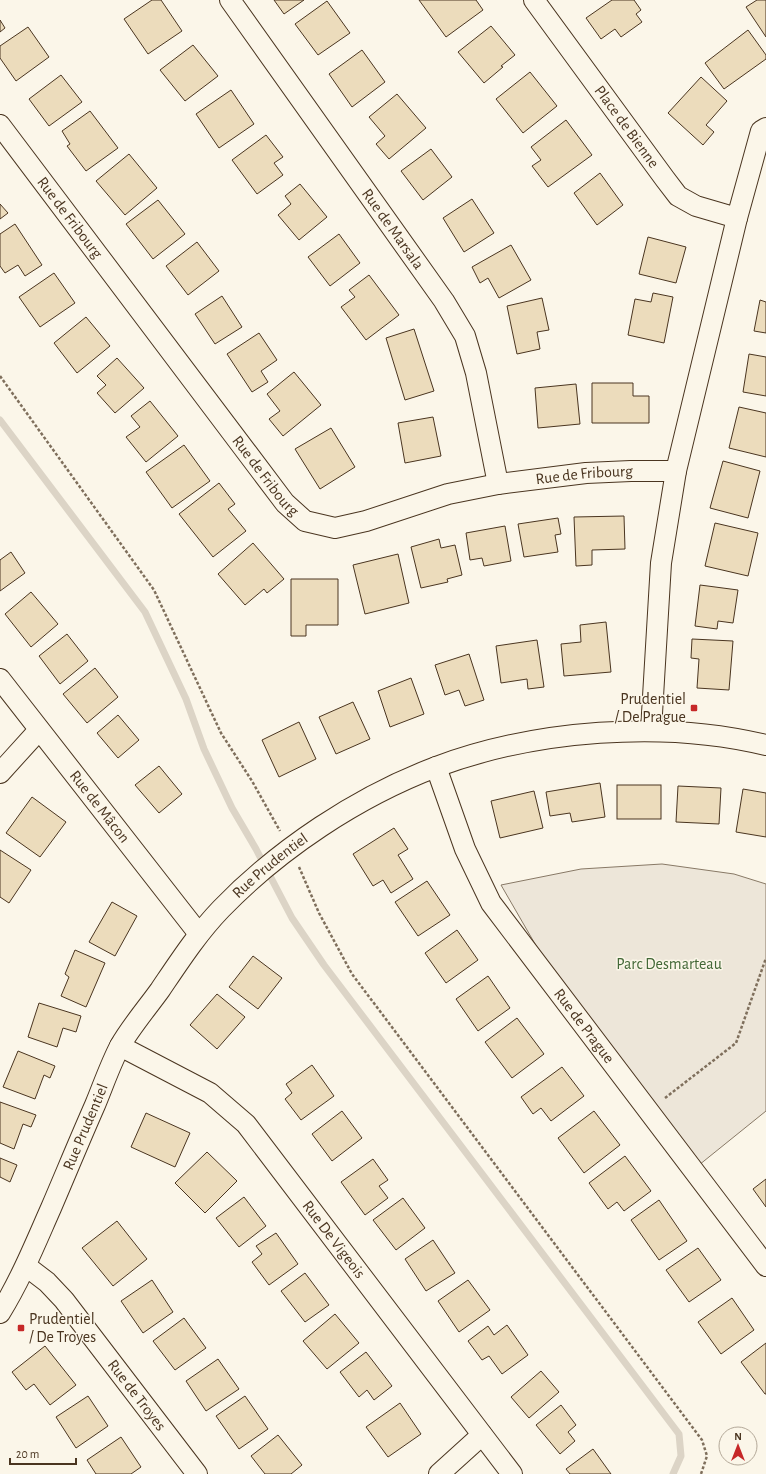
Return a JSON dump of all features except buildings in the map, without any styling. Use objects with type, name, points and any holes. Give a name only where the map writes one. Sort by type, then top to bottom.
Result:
[{"type":"street","name":"Rue de Marsala","points":[[230,0],[444,301],[465,336],[476,373],[498,484]]},
{"type":"street","name":"Place de Bienne","points":[[539,2],[664,179],[678,196],[696,206],[737,218]]},
{"type":"street","name":"Rue de Fribourg","points":[[0,125],[275,491],[285,503],[305,521],[335,528],[366,521],[448,494],[498,484],[586,473],[676,471]]},
{"type":"street","points":[[651,730],[661,562],[676,471],[737,218],[761,131],[766,128]]},
{"type":"street","name":"Rue de Mâcon","points":[[0,678],[199,934]]},
{"type":"street","points":[[0,773],[39,730]]},
{"type":"street","name":"Rue Prudentiel","points":[[0,1313],[26,1266],[120,1046],[199,934],[220,910],[245,886],[290,848],[330,820],[383,791],[436,767],[491,750],[547,739],[601,732],[651,730],[700,734],[766,745]]},
{"type":"street","name":"Rue de Prague","points":[[436,767],[465,849],[492,903],[766,1266]]},
{"type":"street","name":"Rue De Vigeois","points":[[120,1046],[210,1093],[246,1124],[512,1474]]},
{"type":"street","name":"Rue de Troyes","points":[[26,1266],[47,1282],[64,1300],[197,1474]]},
{"type":"street","points":[[439,1474],[482,1435]]},
{"type":"path","points":[[0,376],[154,590],[221,733],[252,781],[290,848],[320,913],[352,974],[702,1440],[707,1456],[700,1474]]},
{"type":"path","points":[[649,1111],[736,1043],[766,958]]},
{"type":"green space","name":"Parc Desmarteau","points":[[662,864],[734,874],[766,884],[766,1111],[699,1165],[542,956],[501,885],[581,869]]},
{"type":"waterway","points":[[0,420],[145,612],[186,699],[204,749],[232,808],[256,849],[292,918],[324,965],[679,1434],[681,1456],[673,1474]]},
{"type":"place","name":"Prudentiel / De Prague","points":[[694,708]]},
{"type":"place","name":"Prudentiel / De Troyes","points":[[21,1328]]}]
